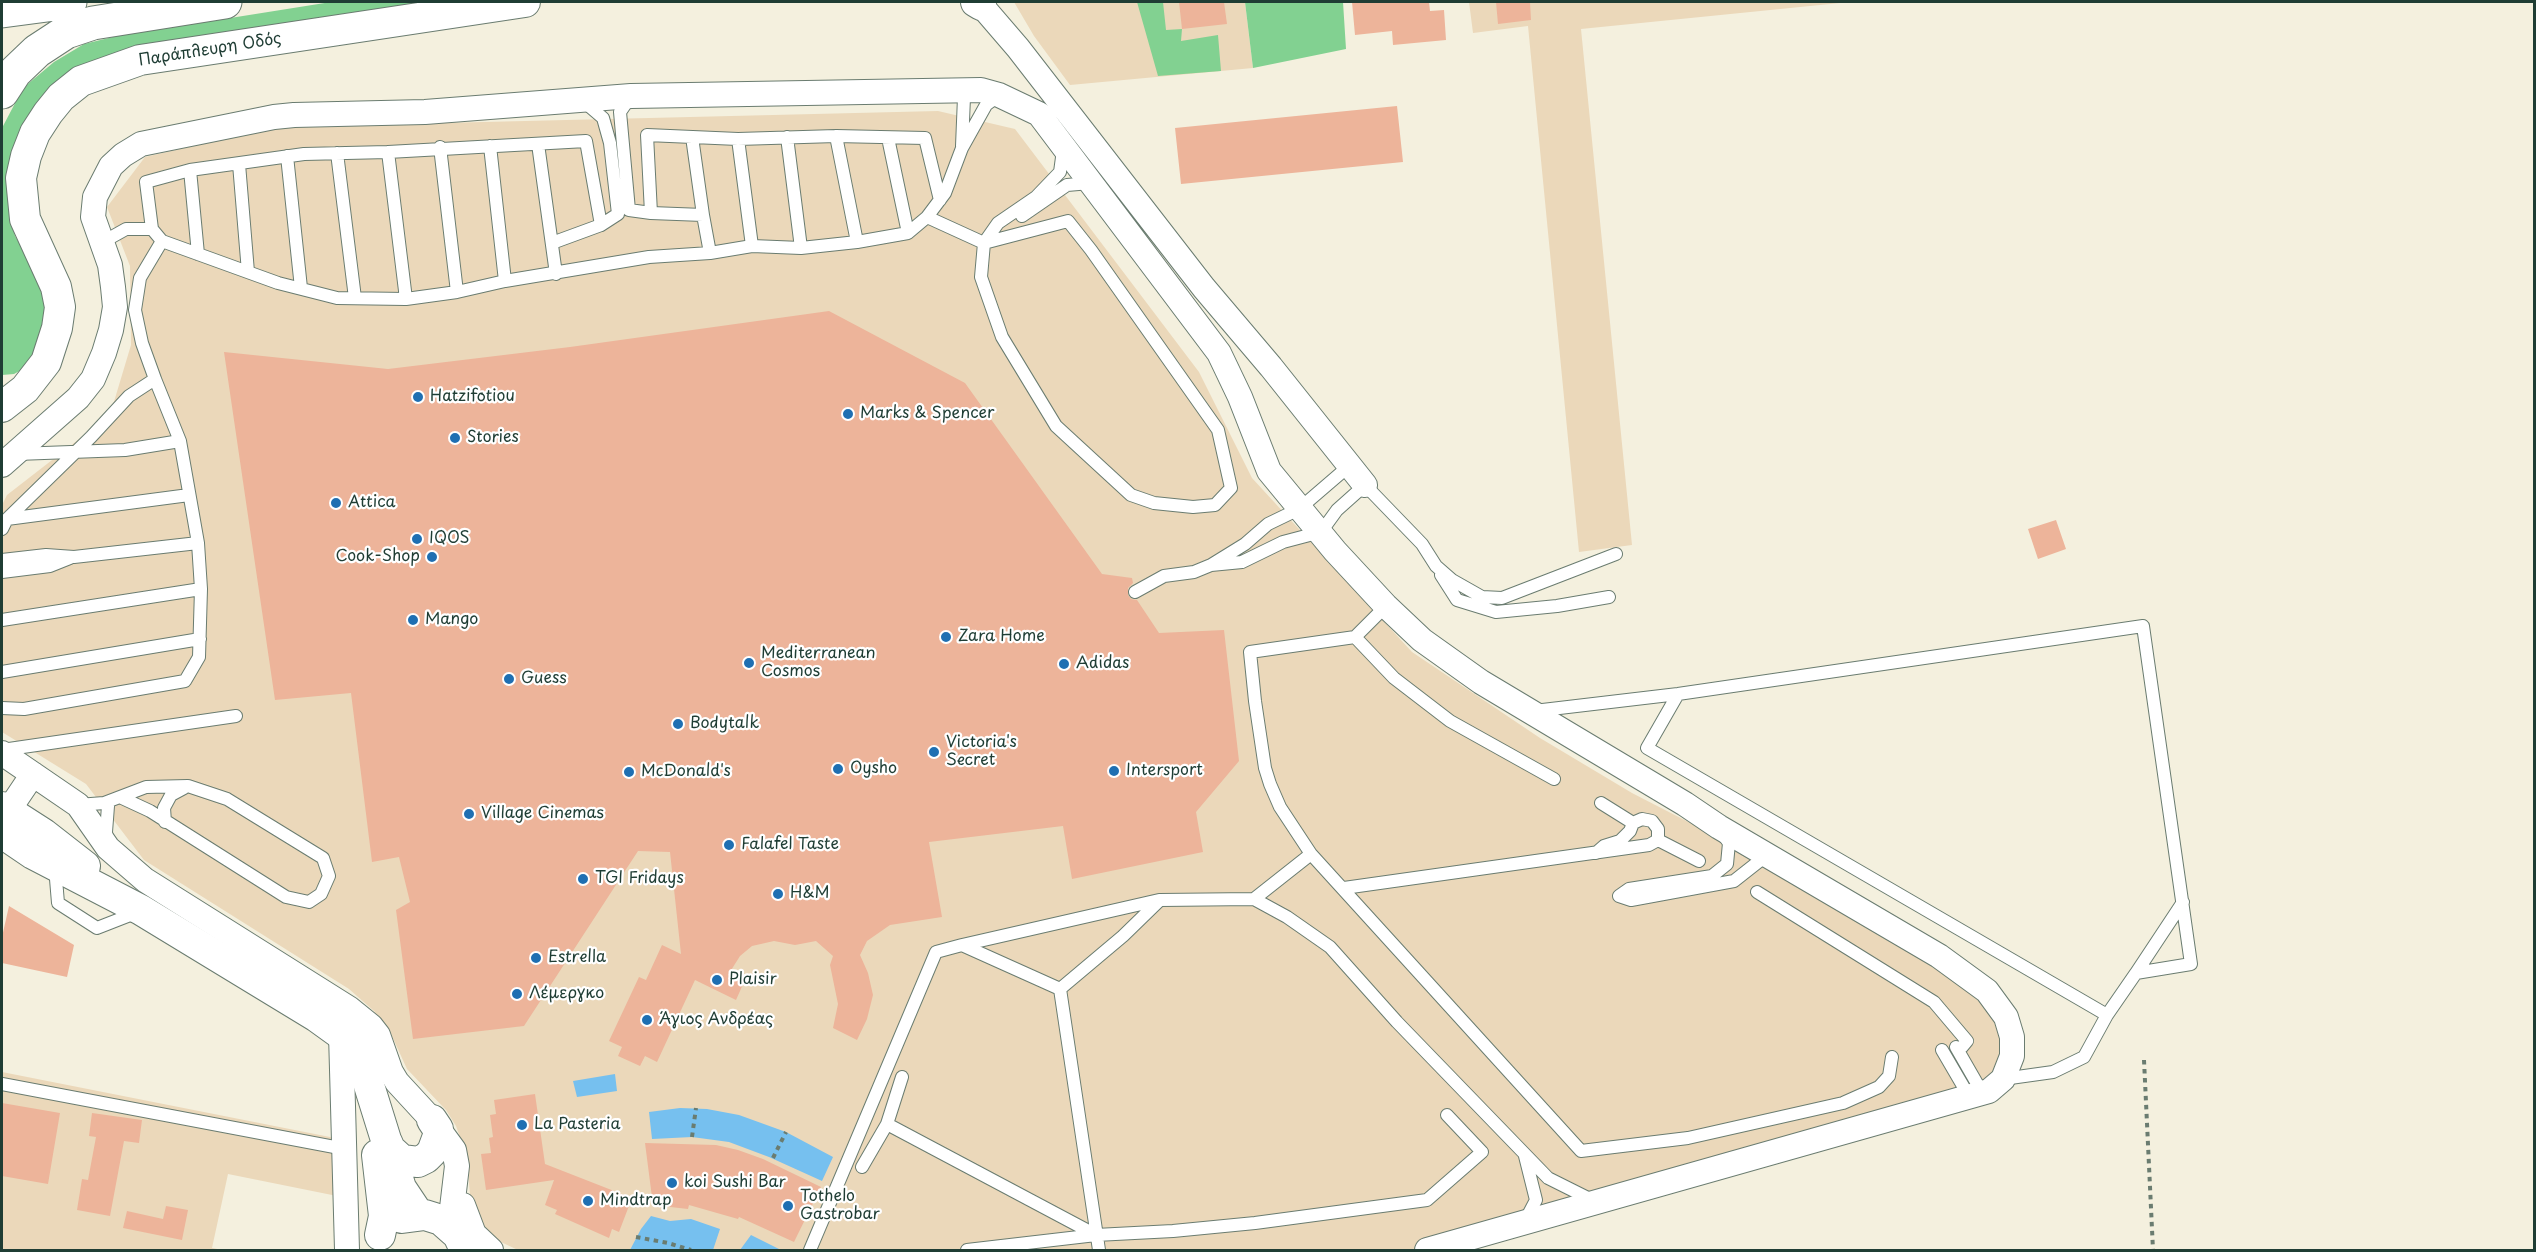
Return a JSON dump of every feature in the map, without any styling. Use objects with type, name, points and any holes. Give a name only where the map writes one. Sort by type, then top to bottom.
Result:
[{"type":"highway","points":[[2,11],[70,2]]},
{"type":"highway","points":[[2,92],[15,72],[37,51],[66,32],[93,23],[225,2]]},
{"type":"street","name":"Παράπλευρη Οδός","points":[[2,407],[25,388],[46,362],[53,346],[60,307],[57,287],[25,219],[21,178],[26,156],[35,133],[61,97],[81,81],[140,60],[525,2]]},
{"type":"street","points":[[984,3],[1204,288],[1271,366],[1365,484]]},
{"type":"street","points":[[7,460],[60,416],[93,379],[111,330],[114,307],[110,265],[93,217],[95,197],[111,166],[141,144],[284,116],[426,111],[631,96],[981,90],[999,95],[1039,114],[1219,353],[1240,397],[1269,471],[1299,509],[1386,606],[1422,640],[1481,682],[1685,804],[1719,827],[1939,956],[1987,991],[2006,1017],[2012,1037],[2012,1056],[2003,1079],[1989,1091],[1599,1203],[1525,1221],[1427,1251]]},
{"type":"street","points":[[2,382],[18,381],[34,375]]},
{"type":"street","points":[[2,752],[78,805],[108,848],[145,880],[362,1018],[378,1035],[391,1072],[397,1082],[451,1143],[463,1203],[470,1227],[478,1239],[455,1237],[408,1215],[393,1222],[376,1243]]},
{"type":"street","points":[[3,818],[33,774]]},
{"type":"street","points":[[3,818],[33,854],[141,910],[353,1043],[370,1088],[401,1188],[455,1237]]},
{"type":"street","points":[[3,818],[44,834],[141,910]]},
{"type":"street","points":[[341,1034],[347,1251]]},
{"type":"street","points":[[370,1088],[384,1216],[376,1243]]},
{"type":"street","points":[[387,1142],[390,1149],[402,1160],[418,1162],[426,1158],[437,1145],[438,1129],[432,1120]]},
{"type":"street","points":[[455,1237],[452,1208],[457,1171]]},
{"type":"lane","points":[[955,90],[964,97],[962,148]]},
{"type":"lane","points":[[601,225],[586,141],[287,156],[190,170],[146,182],[152,229],[162,242],[248,272],[337,297],[406,299],[458,292],[505,281],[649,257],[710,253],[752,246],[801,248],[857,242],[908,233],[927,217],[940,200],[962,148],[986,105],[999,95]]},
{"type":"lane","points":[[624,212],[620,112],[631,96]]},
{"type":"lane","points":[[580,99],[603,118],[624,212]]},
{"type":"lane","points":[[651,213],[647,135],[738,139],[836,136],[925,138],[940,200]]},
{"type":"lane","points":[[836,136],[857,242]]},
{"type":"lane","points":[[692,137],[710,253]]},
{"type":"lane","points":[[787,137],[801,248]]},
{"type":"lane","points":[[888,138],[908,233]]},
{"type":"lane","points":[[738,139],[752,246]]},
{"type":"lane","points":[[538,144],[556,274]]},
{"type":"lane","points":[[440,147],[458,292]]},
{"type":"lane","points":[[490,147],[505,281]]},
{"type":"lane","points":[[927,217],[984,243],[1068,221],[1218,430],[1231,488],[1215,505],[1192,507],[1154,503],[1131,495],[1056,426],[1002,337],[981,277],[984,243],[998,223],[1036,196],[1060,172],[1064,148]]},
{"type":"lane","points":[[388,152],[406,299]]},
{"type":"lane","points":[[337,153],[355,298]]},
{"type":"lane","points":[[287,156],[300,288]]},
{"type":"lane","points":[[239,164],[248,272]]},
{"type":"lane","points":[[190,170],[198,254]]},
{"type":"lane","points":[[984,243],[1067,185],[1090,183]]},
{"type":"lane","points":[[552,243],[601,225],[624,212],[703,215]]},
{"type":"lane","points":[[101,243],[126,228],[152,229]]},
{"type":"lane","points":[[2,708],[24,709],[185,681],[199,657],[201,589],[198,543],[180,441],[142,343],[135,310],[140,278],[162,242]]},
{"type":"lane","points":[[4,524],[129,396],[155,380]]},
{"type":"lane","points":[[92,436],[126,450]]},
{"type":"lane","points":[[7,460],[126,450],[180,441]]},
{"type":"lane","points":[[1136,592],[1164,576],[1194,572],[1211,565],[1245,544],[1268,524],[1299,509],[1349,466]]},
{"type":"lane","points":[[1211,565],[1242,562],[1283,542],[1321,532],[1337,510],[1365,484],[1422,544],[1457,600],[1496,612],[1557,606],[1609,597]]},
{"type":"lane","points":[[4,524],[189,495]]},
{"type":"lane","points":[[2,560],[46,555],[74,557],[198,543]]},
{"type":"lane","points":[[1436,566],[1452,580],[1482,597],[1502,598],[1616,554]]},
{"type":"lane","points":[[2,572],[50,566],[74,557]]},
{"type":"lane","points":[[2,620],[201,589]]},
{"type":"lane","points":[[1386,606],[1355,637],[1250,652],[1265,768],[1270,784],[1280,807],[1311,854],[1581,1151],[1688,1138],[1843,1103],[1880,1087],[1888,1076],[1893,1057]]},
{"type":"lane","points":[[1530,711],[1678,694],[2143,626],[2191,964],[2136,973]]},
{"type":"lane","points":[[1355,637],[1394,678],[1450,721],[1554,779]]},
{"type":"lane","points":[[2,672],[200,639]]},
{"type":"lane","points":[[1678,694],[1647,747],[2107,1015]]},
{"type":"lane","points":[[2,752],[236,716]]},
{"type":"lane","points":[[78,805],[104,803],[146,787],[188,786],[227,799],[323,858],[329,876],[321,894],[309,902],[286,897],[150,811],[122,798]]},
{"type":"lane","points":[[165,822],[164,808],[171,795],[188,786]]},
{"type":"lane","points":[[104,803],[108,806],[106,832],[108,848]]},
{"type":"lane","points":[[1601,803],[1633,823]]},
{"type":"lane","points":[[1596,853],[1604,846],[1620,841],[1630,831],[1633,823],[1642,819],[1652,822],[1658,828],[1658,840]]},
{"type":"lane","points":[[1719,827],[1729,843],[1727,864],[1712,876],[1629,889],[1619,896],[1631,900],[1734,881],[1767,855]]},
{"type":"lane","points":[[1344,888],[1649,845],[1658,840]]},
{"type":"lane","points":[[1658,840],[1699,861]]},
{"type":"lane","points":[[1254,899],[1311,854]]},
{"type":"lane","points":[[1757,892],[1934,1002],[1967,1041],[1959,1047],[1976,1096]]},
{"type":"lane","points":[[810,1251],[936,952],[1160,900],[1254,899],[1287,917],[1330,947],[1397,1023],[1548,1178],[1599,1203]]},
{"type":"lane","points":[[1060,988],[1123,936],[1160,900]]},
{"type":"lane","points":[[2003,1079],[2053,1072],[2084,1057],[2107,1015],[2182,902]]},
{"type":"lane","points":[[962,945],[1060,988]]},
{"type":"lane","points":[[1060,988],[1099,1251]]},
{"type":"lane","points":[[1942,1050],[1976,1096]]},
{"type":"lane","points":[[861,1167],[888,1124],[902,1077]]},
{"type":"lane","points":[[2,1084],[345,1149]]},
{"type":"lane","points":[[967,1251],[1069,1244],[1096,1235],[1173,1231],[1338,1213],[1427,1200],[1482,1152],[1447,1115]]},
{"type":"lane","points":[[888,1124],[1096,1235]]},
{"type":"lane","points":[[1525,1155],[1536,1200],[1525,1221]]},
{"type":"path","points":[[2144,1060],[2152,1251]]},
{"type":"path","points":[[692,1137],[696,1108]]},
{"type":"path","points":[[773,1158],[786,1132]]},
{"type":"path","points":[[636,1238],[668,1242],[691,1251]]},
{"type":"shaded area","points":[[1014,2],[1245,2],[1253,68],[1070,85],[1034,36]]},
{"type":"shaded area","points":[[1469,2],[1850,2],[1581,29],[1632,545],[1579,552],[1528,26],[1473,33]]},
{"type":"shaded area","name":"Mediterranean Cosmos","points":[[938,111],[1015,129],[1199,372],[1252,478],[1412,652],[1540,738],[1632,793],[1972,968],[2018,1072],[1680,1189],[1474,1250],[518,1250],[490,1237],[471,1208],[467,1157],[456,1126],[446,1110],[407,1069],[391,1034],[374,1011],[349,989],[144,860],[86,784],[2,732],[2,505],[7,495],[110,415],[131,345],[130,266],[107,207],[145,157],[277,127]]},
{"type":"shaded area","points":[[2,1072],[335,1138],[337,1196],[228,1174],[212,1248],[223,1250],[2,1250]]},
{"type":"green space","points":[[331,2],[446,2],[126,51],[89,62],[67,75],[10,209],[15,236],[45,289],[49,332],[27,367],[14,374],[2,375],[2,128],[23,88],[54,62],[84,44],[117,36]]},
{"type":"green space","points":[[1137,2],[1163,2],[1166,30],[1182,29],[1181,41],[1218,35],[1221,71],[1158,76]]},
{"type":"green space","points":[[1245,2],[1343,2],[1346,49],[1253,68]]},
{"type":"water","points":[[615,1074],[617,1091],[577,1097],[573,1081]]},
{"type":"water","points":[[680,1108],[707,1109],[739,1115],[786,1132],[833,1157],[822,1181],[729,1142],[692,1137],[652,1139],[649,1112]]},
{"type":"water","points":[[651,1216],[670,1221],[691,1219],[720,1229],[713,1250],[630,1250]]},
{"type":"water","points":[[751,1235],[781,1250],[740,1250]]},
{"type":"building","points":[[1179,2],[1224,2],[1227,24],[1182,29]]},
{"type":"building","points":[[1352,2],[1429,2],[1430,11],[1444,10],[1446,40],[1393,45],[1392,31],[1355,35]]},
{"type":"building","points":[[1496,2],[1530,2],[1531,20],[1498,24]]},
{"type":"building","points":[[1397,106],[1403,162],[1181,184],[1175,128]]},
{"type":"building","name":"Mediterranean Cosmos","points":[[829,311],[965,383],[1102,574],[1132,578],[1133,583],[1128,588],[1128,595],[1131,599],[1137,600],[1159,633],[1224,630],[1239,761],[1196,812],[1203,852],[1072,879],[1063,826],[929,842],[942,917],[890,925],[867,941],[860,955],[868,973],[873,995],[867,1019],[857,1040],[833,1028],[838,1004],[830,965],[833,956],[816,941],[795,945],[774,941],[752,946],[740,956],[728,975],[744,982],[736,1000],[695,980],[657,1062],[645,1056],[640,1066],[618,1056],[622,1047],[609,1041],[639,977],[646,980],[662,945],[681,954],[670,852],[638,851],[524,1026],[413,1039],[396,910],[410,902],[399,857],[372,862],[351,693],[275,700],[224,352],[388,369],[570,347]]},
{"type":"building","points":[[2056,520],[2066,549],[2038,559],[2028,529]]},
{"type":"building","points":[[9,906],[74,945],[67,977],[2,963],[2,937]]},
{"type":"building","points":[[535,1094],[545,1164],[632,1198],[619,1232],[612,1229],[609,1238],[555,1214],[557,1210],[545,1205],[554,1180],[486,1190],[481,1154],[491,1153],[489,1138],[493,1137],[490,1115],[496,1114],[494,1100]]},
{"type":"building","points":[[2,1103],[60,1113],[48,1184],[2,1176]]},
{"type":"building","points":[[92,1113],[142,1120],[139,1143],[124,1141],[110,1216],[77,1210],[82,1179],[88,1180],[96,1137],[89,1136]]},
{"type":"building","points":[[645,1143],[716,1145],[738,1150],[763,1159],[821,1187],[794,1242],[739,1217],[738,1219],[689,1205],[688,1209],[653,1205]]},
{"type":"building","points":[[166,1206],[188,1210],[182,1240],[123,1228],[127,1211],[163,1219]]},
{"type":"place","name":"Hatzifotiou","points":[[418,397]]},
{"type":"place","name":"Marks & Spencer","points":[[848,414]]},
{"type":"place","name":"Stories","points":[[455,438]]},
{"type":"place","name":"Attica","points":[[336,503]]},
{"type":"place","name":"IQOS","points":[[417,539]]},
{"type":"place","name":"Cook-Shop","points":[[432,557]]},
{"type":"place","name":"Mango","points":[[413,620]]},
{"type":"place","name":"Zara Home","points":[[946,637]]},
{"type":"place","name":"Mediterranean Cosmos","points":[[749,663]]},
{"type":"place","name":"Adidas","points":[[1064,664]]},
{"type":"place","name":"Guess","points":[[509,679]]},
{"type":"place","name":"Bodytalk","points":[[678,724]]},
{"type":"place","name":"Victoria's Secret","points":[[934,752]]},
{"type":"place","name":"Oysho","points":[[838,769]]},
{"type":"place","name":"Intersport","points":[[1114,771]]},
{"type":"place","name":"McDonald's","points":[[629,772]]},
{"type":"place","name":"Village Cinemas","points":[[469,814]]},
{"type":"place","name":"Falafel Taste","points":[[729,845]]},
{"type":"place","name":"TGI Fridays","points":[[583,879]]},
{"type":"place","name":"H&M","points":[[778,894]]},
{"type":"place","name":"Estrella","points":[[536,958]]},
{"type":"place","name":"Plaisir","points":[[717,980]]},
{"type":"place","name":"Λέμεργκο","points":[[517,994]]},
{"type":"place","name":"Άγιος Ανδρέας","points":[[647,1020]]},
{"type":"place","name":"La Pasteria","points":[[522,1125]]},
{"type":"place","name":"koi Sushi Bar","points":[[672,1183]]},
{"type":"place","name":"Mindtrap","points":[[588,1201]]},
{"type":"place","name":"Tothelo Gastrobar","points":[[788,1206]]}]
